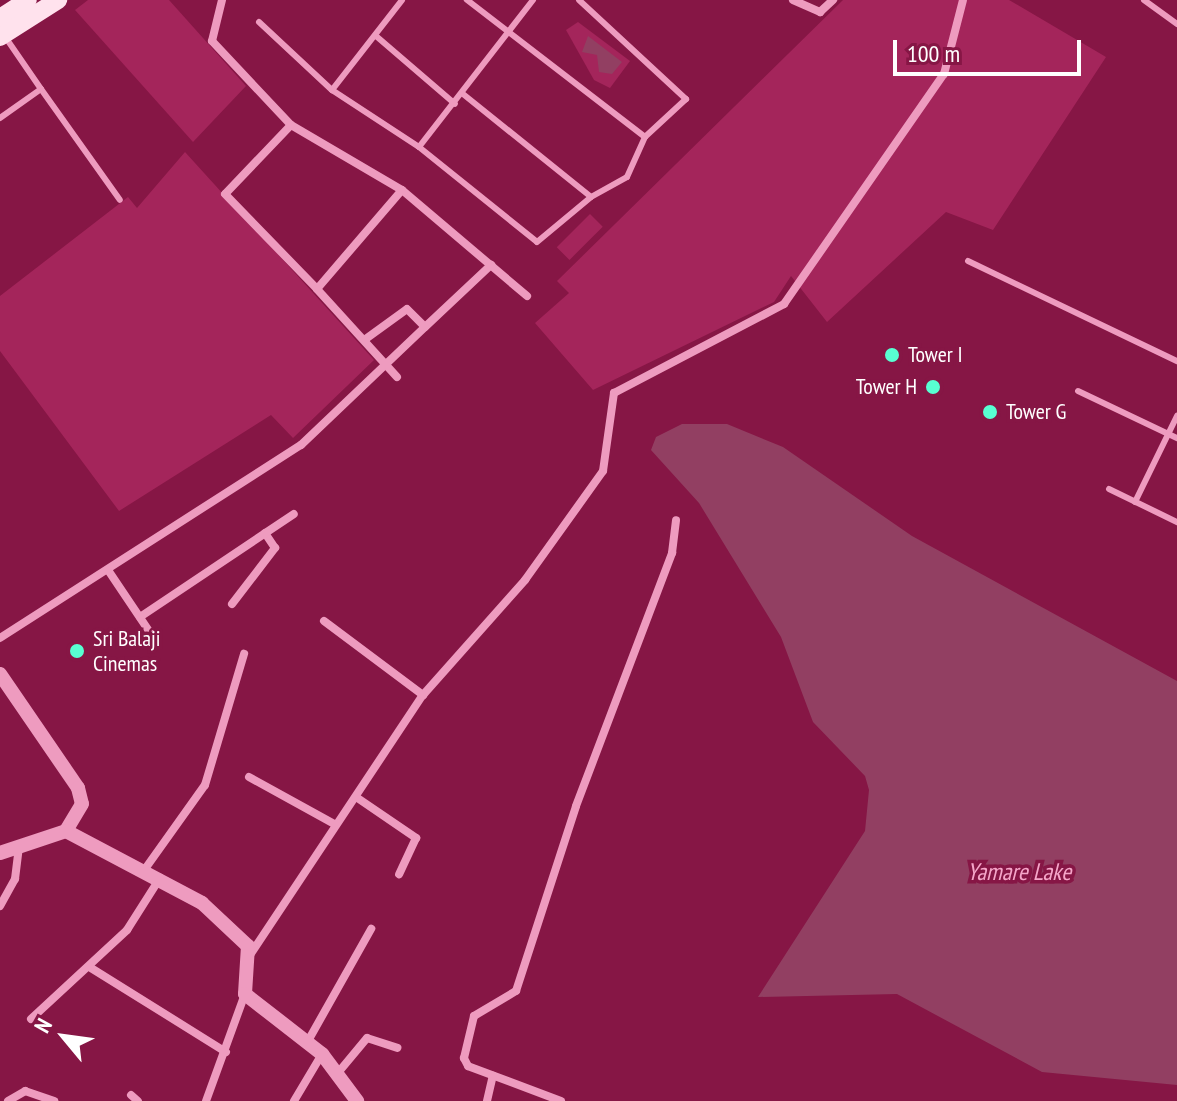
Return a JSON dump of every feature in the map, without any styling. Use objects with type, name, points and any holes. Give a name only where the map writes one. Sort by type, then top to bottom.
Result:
[{"type":"main road","points":[[1,30],[28,0]]},
{"type":"main road","points":[[1,30],[58,0]]},
{"type":"street","points":[[222,0],[212,41],[291,125],[402,190],[527,296]]},
{"type":"street","points":[[793,0],[820,12],[833,0]]},
{"type":"street","points":[[206,1101],[245,994],[250,955],[423,695],[525,580],[603,471],[614,393],[784,304],[944,74],[963,0]]},
{"type":"street","points":[[291,125],[225,194],[367,338],[383,363],[397,377]]},
{"type":"street","points":[[317,289],[402,190]]},
{"type":"street","points":[[0,638],[301,445],[383,363],[491,265]]},
{"type":"street","points":[[367,338],[407,309],[425,327]]},
{"type":"street","points":[[140,617],[294,514]]},
{"type":"street","points":[[561,1101],[493,1076],[465,1062],[471,1022],[485,1006],[516,991],[576,806],[672,553],[676,520]]},
{"type":"street","points":[[232,604],[275,548],[265,533]]},
{"type":"street","points":[[108,570],[153,637]]},
{"type":"street","points":[[324,621],[423,695]]},
{"type":"street","points":[[145,869],[205,785],[244,654]]},
{"type":"street","points":[[0,674],[78,788],[82,804],[66,831],[0,853]]},
{"type":"street","points":[[249,777],[336,825]]},
{"type":"street","points":[[356,797],[416,838],[399,874]]},
{"type":"street","points":[[66,831],[145,869],[202,903],[250,955]]},
{"type":"street","points":[[0,906],[15,879],[19,847]]},
{"type":"street","points":[[31,1019],[91,968],[127,930],[160,878]]},
{"type":"street","points":[[308,1041],[371,929]]},
{"type":"street","points":[[91,968],[226,1052]]},
{"type":"street","points":[[245,994],[322,1054],[357,1101]]},
{"type":"street","points":[[337,1074],[367,1038],[397,1048]]},
{"type":"street","points":[[294,1101],[322,1054]]},
{"type":"street","points":[[487,1101],[493,1076]]},
{"type":"street","points":[[8,1101],[25,1091],[54,1101]]},
{"type":"lane","points":[[332,90],[402,0]]},
{"type":"lane","points":[[467,0],[506,34],[645,137]]},
{"type":"lane","points":[[419,147],[533,0]]},
{"type":"lane","points":[[259,22],[332,90],[419,147],[537,242],[591,197],[627,177],[645,137],[686,99],[579,0]]},
{"type":"lane","points":[[1144,0],[1177,24]]},
{"type":"lane","points":[[1,30],[120,200]]},
{"type":"lane","points":[[376,36],[455,104]]},
{"type":"lane","points":[[0,118],[41,89]]},
{"type":"lane","points":[[463,94],[591,197]]},
{"type":"lane","points":[[968,261],[1177,361]]},
{"type":"lane","points":[[1078,391],[1177,438]]},
{"type":"lane","points":[[1135,502],[1177,416]]},
{"type":"lane","points":[[1109,489],[1177,522]]},
{"type":"shaded area","points":[[88,0],[169,0],[246,86],[193,142],[75,10]]},
{"type":"shaded area","points":[[843,0],[1009,0],[1106,57],[993,230],[946,212],[827,322],[791,276],[774,302],[593,390],[535,323],[569,293],[557,281]]},
{"type":"shaded area","points":[[578,22],[630,61],[610,88],[594,80],[566,30]]},
{"type":"shaded area","points":[[185,152],[374,360],[293,438],[271,415],[119,511],[0,351],[0,296],[128,197],[137,208]]},
{"type":"shaded area","points":[[590,214],[603,227],[569,260],[557,247]]},
{"type":"water","points":[[588,36],[622,62],[612,74],[599,72],[597,55],[582,52]]},
{"type":"water","name":"Yamare Lake","points":[[682,424],[727,424],[783,447],[912,536],[1177,681],[1177,1085],[1042,1072],[897,994],[758,997],[865,831],[869,790],[865,776],[813,722],[781,637],[699,503],[651,450],[656,437]]},
{"type":"place","name":"Tower I","points":[[892,355]]},
{"type":"place","name":"Tower H","points":[[933,387]]},
{"type":"place","name":"Tower G","points":[[990,412]]},
{"type":"place","name":"Sri Balaji Cinemas","points":[[77,651]]}]
